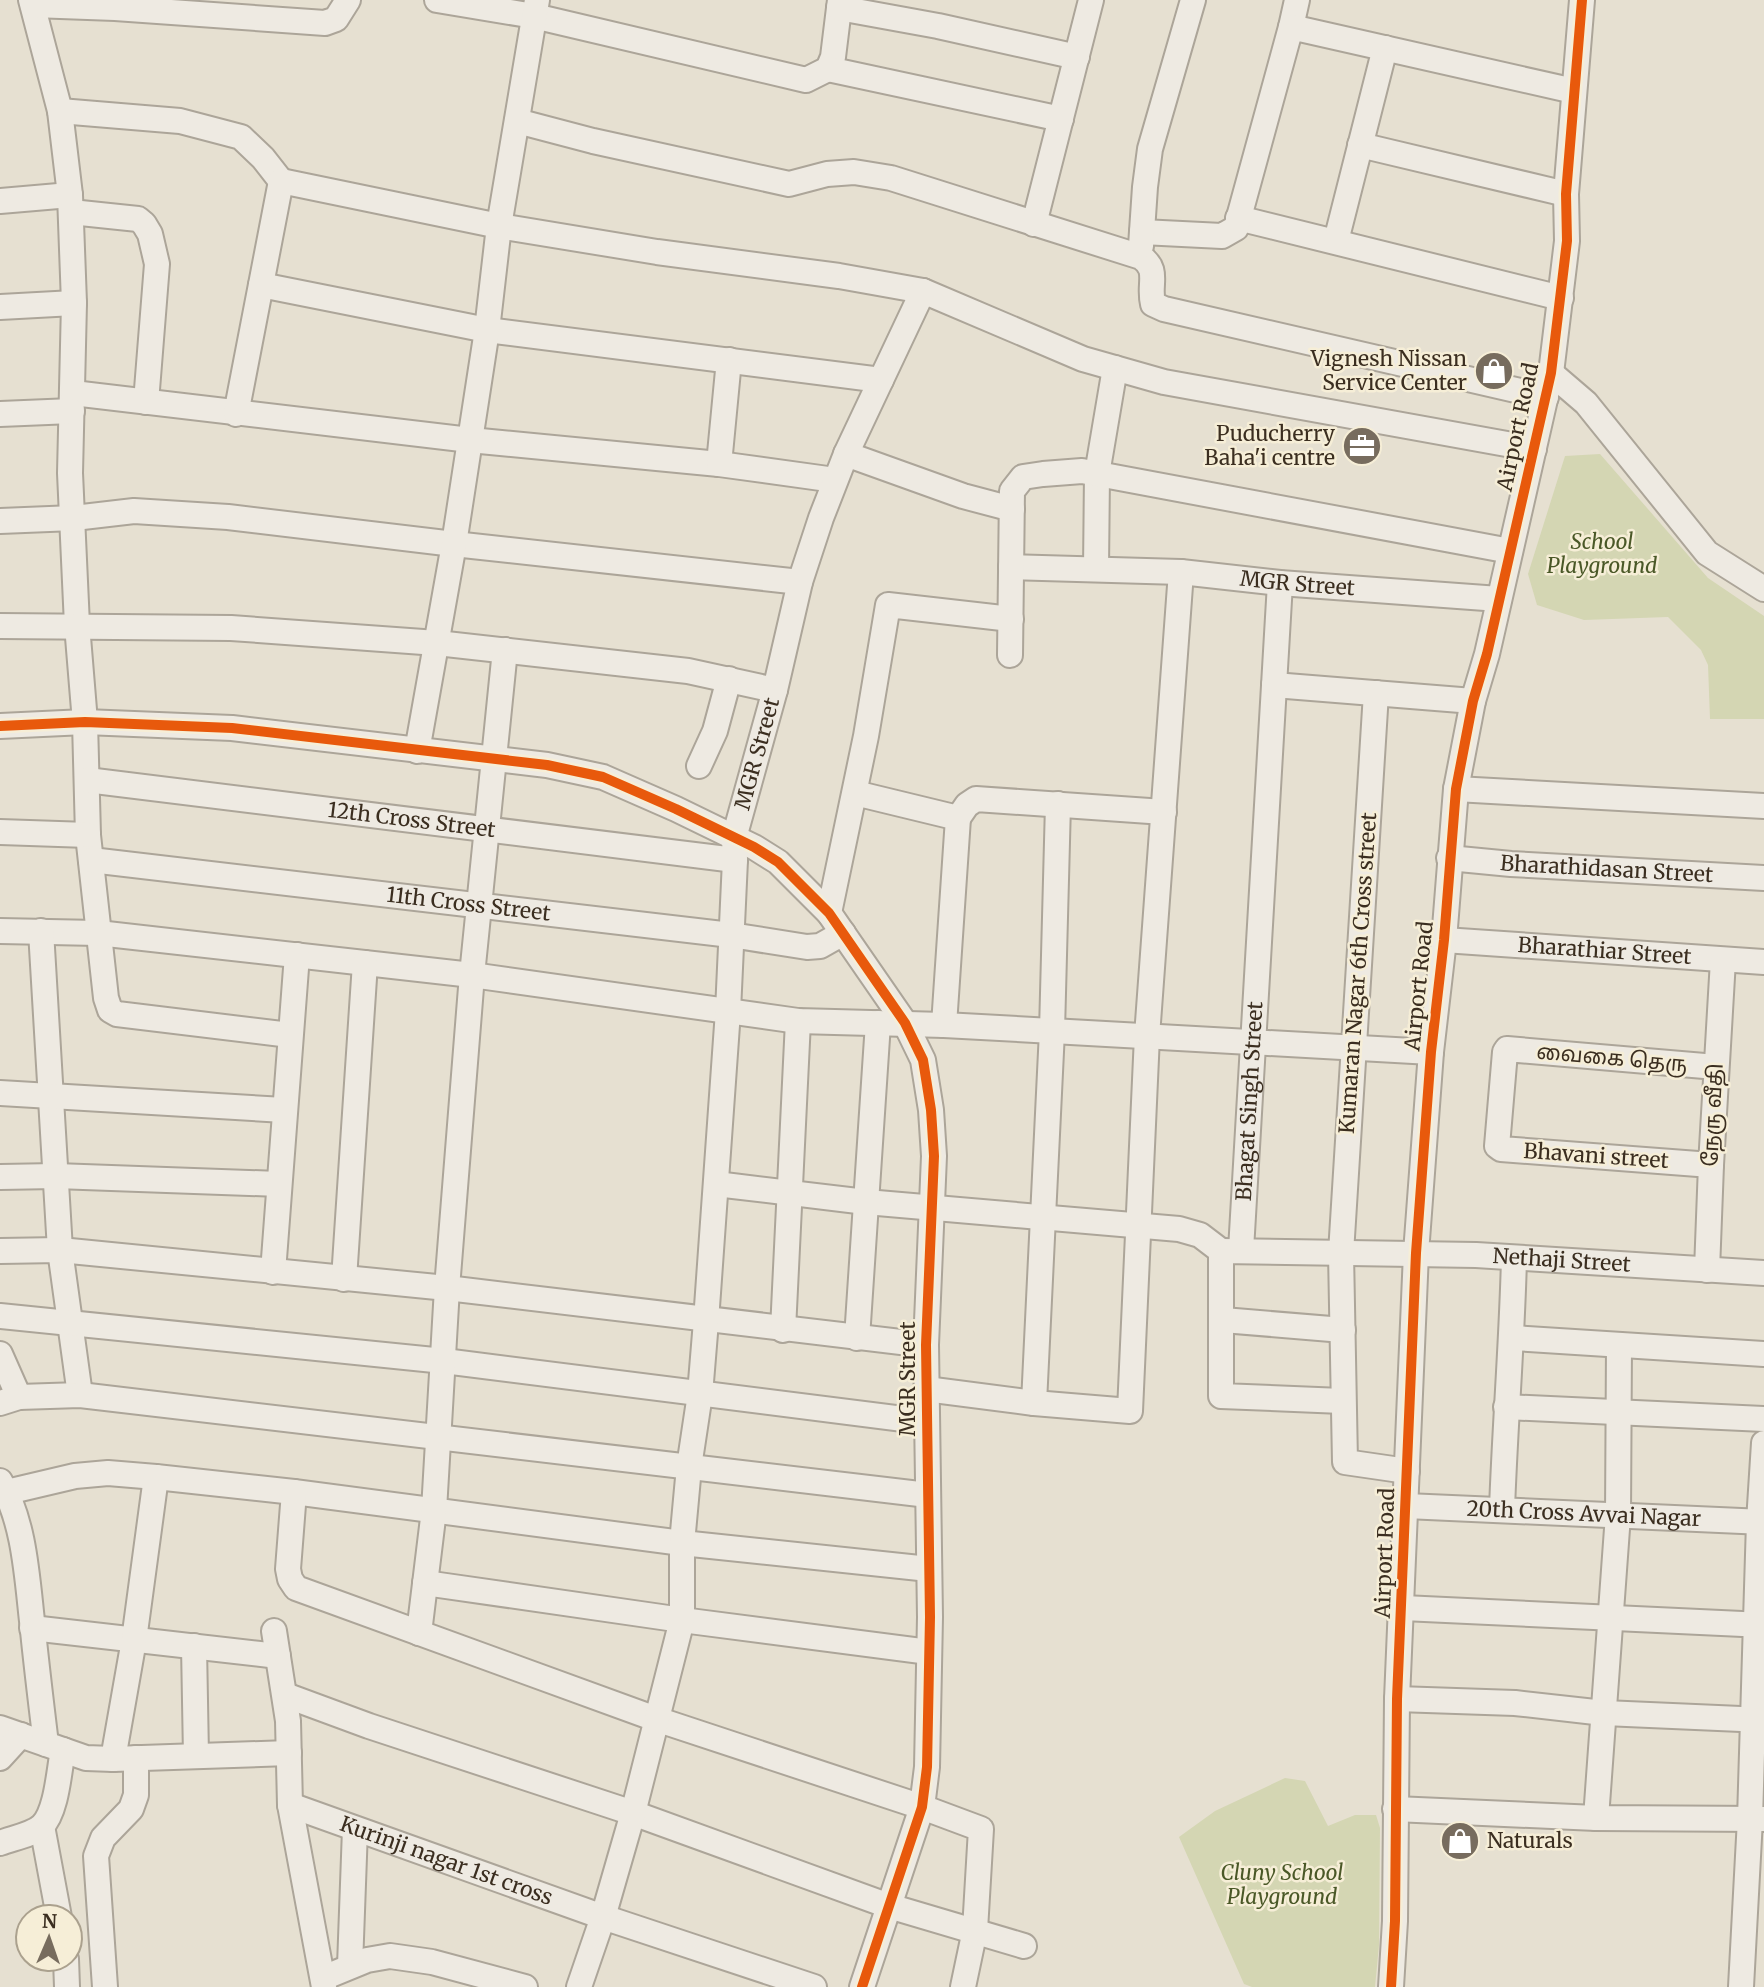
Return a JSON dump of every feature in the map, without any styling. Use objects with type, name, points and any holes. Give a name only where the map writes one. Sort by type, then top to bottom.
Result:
[{"type":"street","points":[[290,1035],[129,1016],[110,1010],[106,998],[88,835],[88,780],[70,474],[74,303],[70,204],[60,111],[32,3],[205,7],[325,23],[337,19],[348,0]]},
{"type":"street","points":[[437,0],[536,8],[795,80],[806,80],[828,69],[1061,119]]},
{"type":"street","points":[[1034,224],[1091,0]]},
{"type":"street","points":[[1141,257],[1150,149],[1193,0]]},
{"type":"street","points":[[1142,232],[1222,236],[1236,228],[1297,0]]},
{"type":"street","name":"Airport Road","points":[[1391,1987],[1395,1921],[1397,1699],[1403,1608],[1416,1253],[1449,858],[1456,789],[1473,701],[1548,385],[1567,241],[1566,194],[1583,0]]},
{"type":"street","points":[[828,69],[833,57],[839,4],[1077,57]]},
{"type":"street","points":[[417,751],[454,544],[487,330],[499,226],[536,8]]},
{"type":"street","points":[[1291,27],[1574,91]]},
{"type":"street","points":[[1336,241],[1385,48]]},
{"type":"street","points":[[60,111],[180,121],[241,137],[263,158],[281,181],[499,226],[923,291],[1083,359],[1164,382],[1534,449]]},
{"type":"street","points":[[517,121],[593,141],[789,184],[827,174],[854,172],[891,178],[1141,257],[1150,263],[1153,273],[1150,292],[1153,304],[1164,309],[1548,385],[1586,403],[1707,553],[1764,589]]},
{"type":"street","points":[[1360,145],[1566,194]]},
{"type":"street","points":[[236,414],[281,181]]},
{"type":"street","points":[[0,201],[70,204],[138,219],[150,234],[157,264],[146,402]]},
{"type":"street","points":[[1238,218],[1561,298]]},
{"type":"street","points":[[261,285],[487,330],[881,380]]},
{"type":"street","name":"MGR Street","points":[[862,1987],[922,1807],[928,1767],[926,1346],[934,1156],[931,1110],[923,1060],[905,1023],[836,923],[778,862],[734,849],[800,582],[835,480],[923,291]]},
{"type":"street","points":[[0,307],[74,303]]},
{"type":"street","points":[[719,464],[729,360]]},
{"type":"street","points":[[1096,569],[1097,474],[1115,368]]},
{"type":"street","points":[[0,414],[73,402],[146,402],[470,440],[719,464],[835,480]]},
{"type":"street","points":[[846,454],[963,496],[1012,509]]},
{"type":"street","points":[[1010,655],[1013,491],[1023,477],[1082,471],[1510,551]]},
{"type":"street","points":[[0,516],[74,518],[134,511],[228,517],[800,582]]},
{"type":"street","name":"MGR Street","points":[[1011,567],[1181,572],[1280,583],[1499,598]]},
{"type":"street","points":[[926,1389],[1034,1403],[1130,1411],[1147,1036],[1181,572]]},
{"type":"street","name":"Bhagat Singh Street","points":[[1280,583],[1252,1042],[1223,1320],[1221,1396],[1342,1401]]},
{"type":"street","points":[[836,923],[855,793],[888,606],[1011,619]]},
{"type":"street","points":[[0,626],[231,628],[437,643],[688,671],[775,690]]},
{"type":"street","points":[[419,1633],[434,1510],[447,1289],[471,975],[505,650]]},
{"type":"street","points":[[699,766],[715,732],[729,679]]},
{"type":"street","points":[[1273,685],[1473,701]]},
{"type":"street","name":"Kumaran Nagar 6th Cross street","points":[[1341,1253],[1376,692]]},
{"type":"street","points":[[0,726],[85,722],[232,728],[547,765],[603,777],[676,809],[734,849],[728,1011],[706,1321],[682,1543],[682,1620],[633,1813],[603,1917],[579,1987]]},
{"type":"street","name":"12th Cross Street","points":[[88,780],[487,830],[734,849]]},
{"type":"street","points":[[1456,789],[1764,806]]},
{"type":"street","points":[[855,793],[958,818]]},
{"type":"street","points":[[944,1025],[958,818],[967,805],[976,799],[1164,812]]},
{"type":"street","points":[[1034,1403],[1052,1031],[1058,804]]},
{"type":"street","points":[[0,832],[88,835]]},
{"type":"street","name":"Bharathidasan Street","points":[[1449,858],[1764,878]]},
{"type":"street","name":"11th Cross Street","points":[[90,860],[732,935],[807,947],[820,946],[836,923]]},
{"type":"street","points":[[0,931],[98,933],[297,955],[471,975],[798,1021],[905,1023],[1431,1052]]},
{"type":"street","points":[[41,931],[60,1250],[80,1395]]},
{"type":"street","name":"Bharathiar Street","points":[[1444,940],[1764,962]]},
{"type":"street","points":[[273,1272],[297,955]]},
{"type":"street","name":"நேரு வீதி","points":[[1707,1270],[1710,1165],[1723,960]]},
{"type":"street","points":[[344,1279],[365,963]]},
{"type":"street","points":[[783,1329],[798,1021]]},
{"type":"street","points":[[857,1338],[878,1023]]},
{"type":"street","name":"வைகை தெரு","points":[[1507,1049],[1716,1067]]},
{"type":"street","name":"Bhavani street","points":[[1507,1049],[1500,1106],[1499,1149],[1710,1165]]},
{"type":"street","points":[[0,1093],[52,1094],[284,1110]]},
{"type":"street","points":[[0,1177],[57,1176],[279,1184]]},
{"type":"street","points":[[716,1184],[866,1202],[1179,1230],[1200,1235],[1231,1250],[1341,1253],[1345,1462],[1407,1471]]},
{"type":"street","points":[[0,1251],[60,1250],[447,1289],[926,1346]]},
{"type":"street","name":"Nethaji Street","points":[[1341,1253],[1416,1253],[1764,1273]]},
{"type":"street","points":[[1502,1509],[1506,1407],[1513,1338],[1514,1258]]},
{"type":"street","points":[[0,1316],[444,1361],[927,1422]]},
{"type":"street","points":[[1223,1320],[1343,1330]]},
{"type":"street","points":[[1513,1338],[1764,1354]]},
{"type":"street","points":[[1596,1818],[1618,1515],[1619,1345]]},
{"type":"street","points":[[0,1354],[9,1400],[80,1395],[928,1495]]},
{"type":"street","points":[[1506,1407],[1764,1419]]},
{"type":"street","points":[[1741,1987],[1753,1932],[1764,1443]]},
{"type":"street","points":[[0,1843],[42,1826],[51,1811],[54,1747],[18,1528],[3,1486],[108,1473],[156,1476],[682,1543],[929,1569]]},
{"type":"street","points":[[105,1987],[96,1856],[103,1838],[131,1810],[136,1795],[124,1759],[134,1640],[156,1476]]},
{"type":"street","points":[[294,1492],[288,1569],[290,1580],[296,1588],[656,1719],[981,1829],[975,1930],[963,1987]]},
{"type":"street","name":"20th Cross Avvai Nagar","points":[[1406,1506],[1761,1522]]},
{"type":"street","points":[[425,1583],[929,1652]]},
{"type":"street","points":[[1403,1608],[1760,1625]]},
{"type":"street","points":[[33,1628],[278,1656]]},
{"type":"street","points":[[274,1631],[285,1695],[290,1805],[324,1983],[350,1966],[390,1956],[410,1958],[525,1987]]},
{"type":"street","points":[[194,1646],[196,1756]]},
{"type":"street","points":[[285,1695],[369,1726],[633,1813],[889,1906],[1024,1946]]},
{"type":"street","points":[[1397,1699],[1515,1703],[1604,1713],[1758,1720]]},
{"type":"street","points":[[0,1758],[10,1732],[86,1758],[289,1754]]},
{"type":"street","name":"Kurinji nagar 1st cross","points":[[290,1805],[603,1917],[814,1987]]},
{"type":"street","points":[[1395,1809],[1596,1818],[1757,1819]]},
{"type":"street","points":[[42,1826],[56,1903]]},
{"type":"street","points":[[350,1966],[355,1829]]},
{"type":"green space","name":"School Playground","points":[[1600,454],[1708,578],[1764,616],[1764,719],[1710,719],[1708,665],[1701,650],[1668,617],[1584,620],[1537,605],[1528,574],[1565,456]]},
{"type":"green space","name":"Cluny School Playground","points":[[1285,1778],[1305,1781],[1328,1826],[1355,1815],[1376,1815],[1380,1828],[1379,1945],[1375,1987],[1252,1987],[1244,1984],[1179,1837],[1215,1811]]},
{"type":"cycle path","points":[[1391,1987],[1395,1921],[1397,1699],[1416,1253],[1431,1052],[1444,940],[1456,789],[1473,701],[1487,654],[1551,373],[1567,241],[1566,194],[1582,0]]},
{"type":"cycle path","points":[[0,726],[85,722],[232,728],[547,765],[603,777],[676,809],[754,847],[778,862],[829,913],[905,1023],[923,1060],[931,1110],[934,1156],[926,1345],[930,1617],[927,1767],[922,1807],[862,1987]]},
{"type":"place","name":"Vignesh Nissan Service Center","points":[[1494,371]]},
{"type":"place","name":"Puducherry Baha'i centre","points":[[1362,446]]},
{"type":"place","name":"Naturals","points":[[1460,1841]]}]
